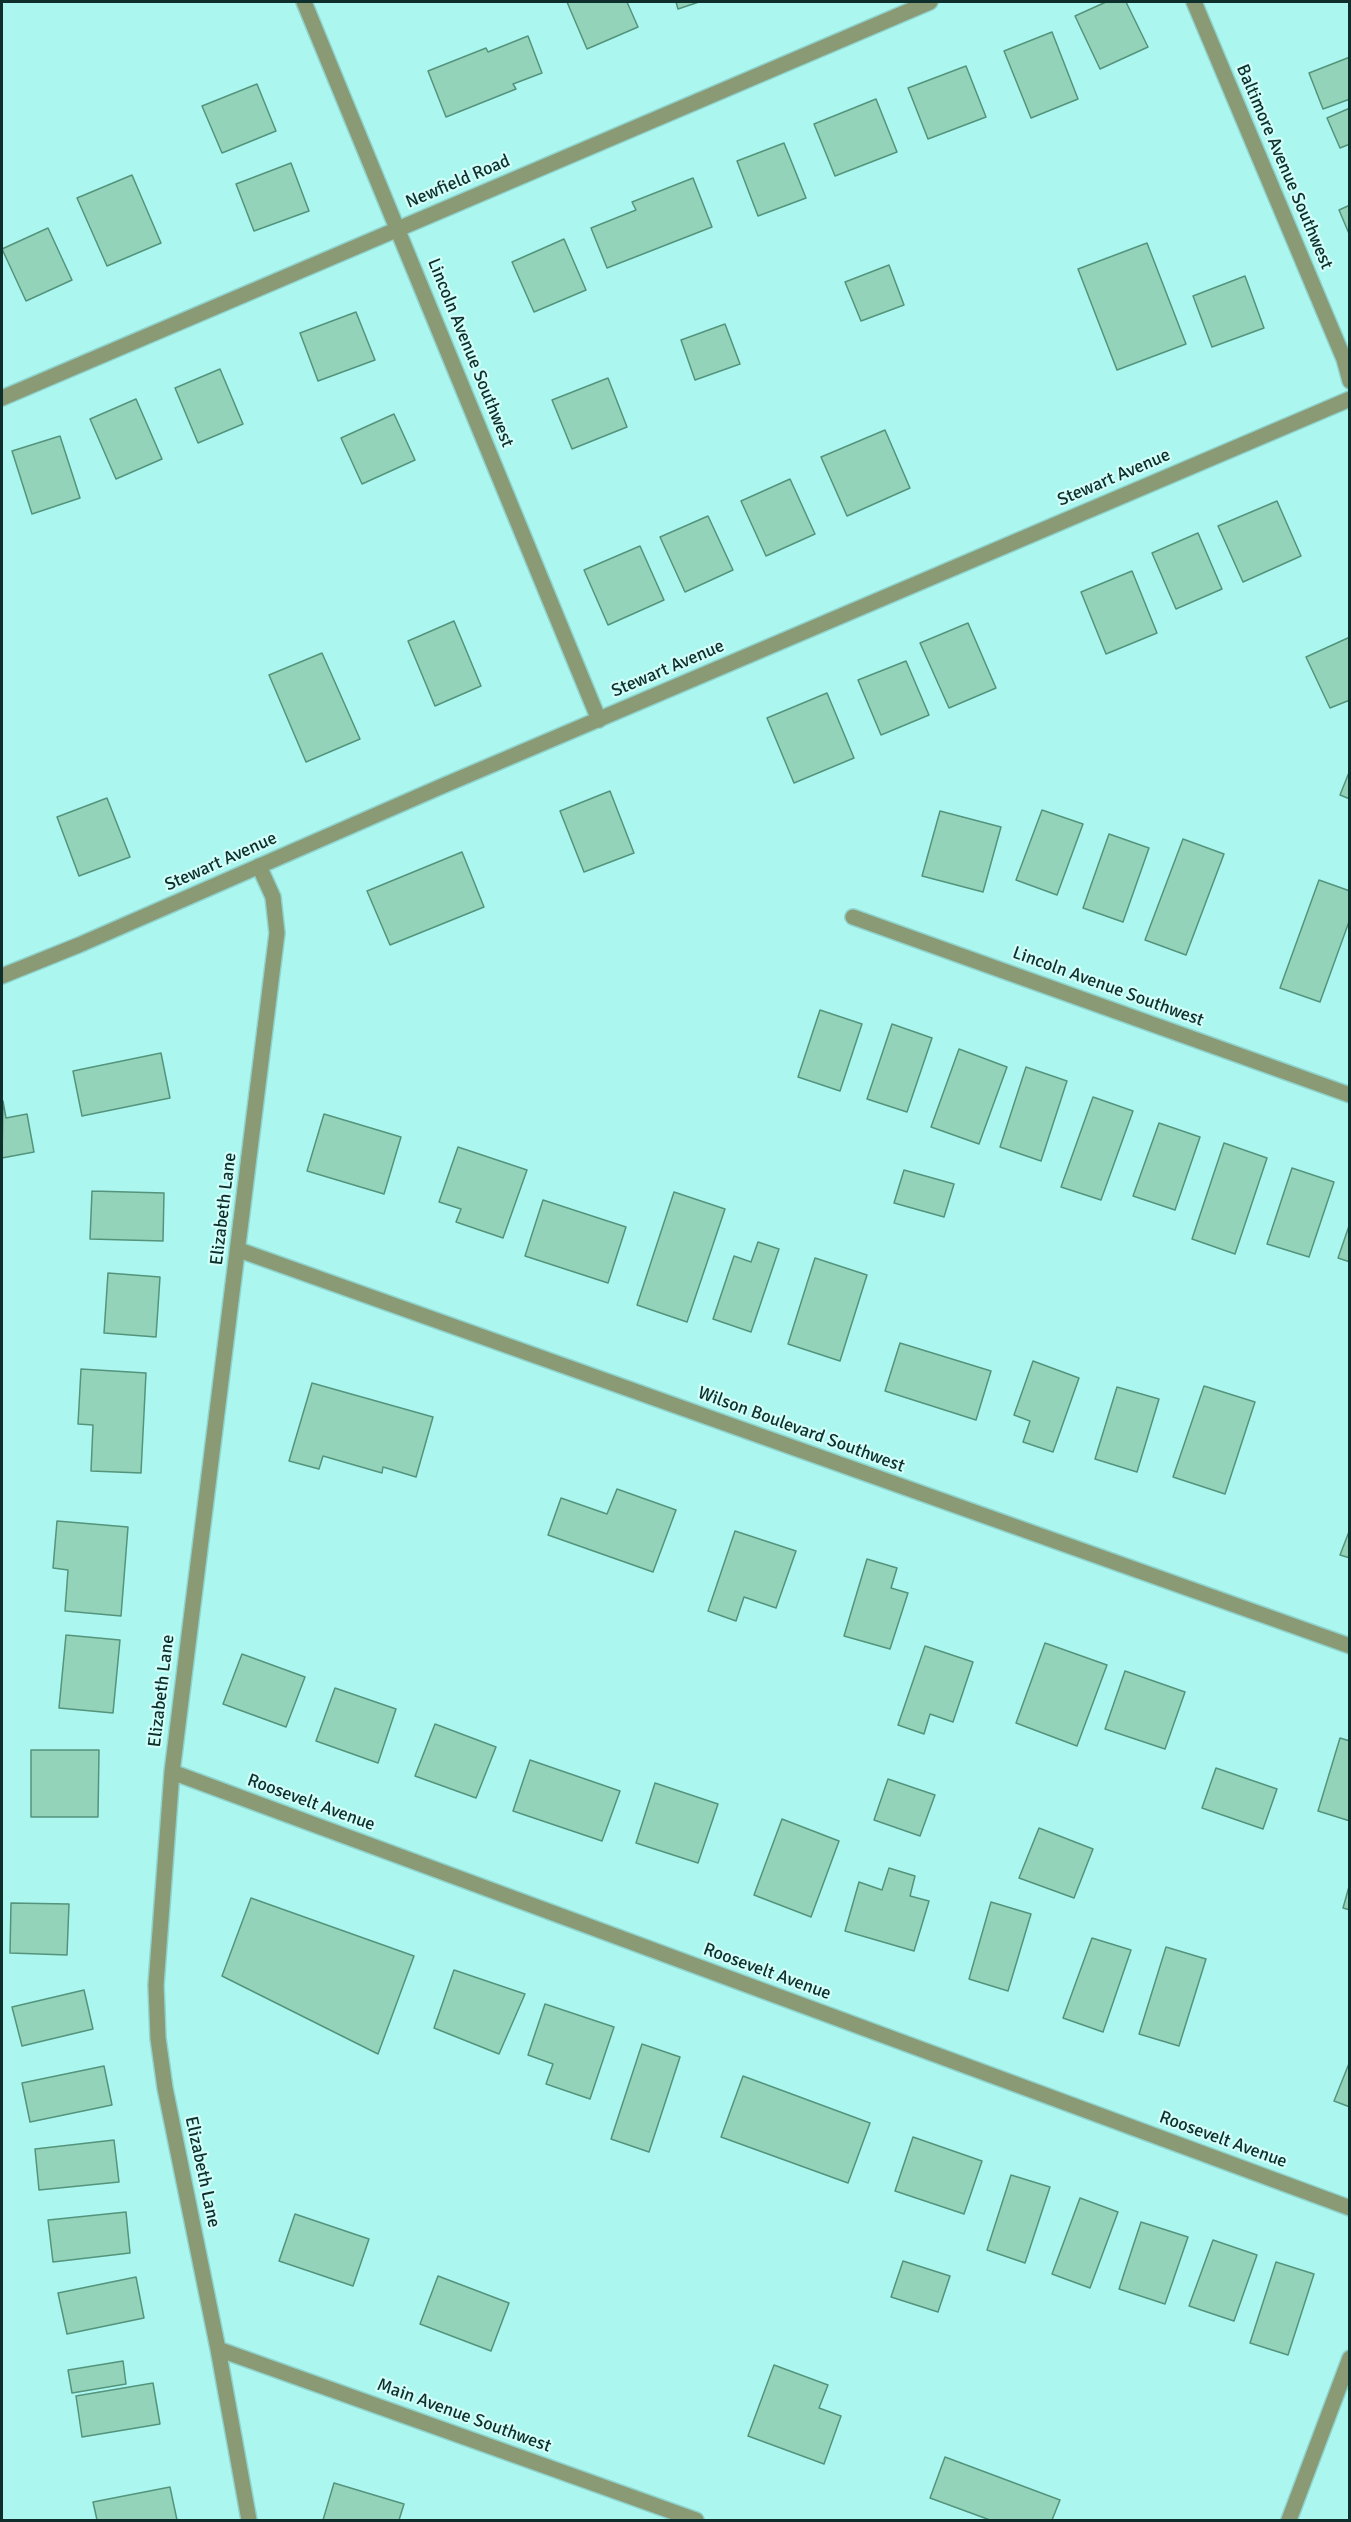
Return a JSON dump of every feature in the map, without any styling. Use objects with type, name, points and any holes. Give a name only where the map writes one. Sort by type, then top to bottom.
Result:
[{"type":"street","name":"Lincoln Avenue Southwest","points":[[304,2],[599,720]]},
{"type":"street","name":"Newfield Road","points":[[2,398],[930,2]]},
{"type":"street","name":"Baltimore Avenue Southwest","points":[[1194,2],[1344,359],[1350,381]]},
{"type":"street","name":"Stewart Avenue","points":[[2,976],[79,945],[1350,399]]},
{"type":"street","name":"Elizabeth Lane","points":[[249,2520],[218,2349],[165,2088],[158,2038],[156,1985],[172,1773],[277,933],[273,897],[259,866]]},
{"type":"street","name":"Lincoln Avenue Southwest","points":[[853,917],[1350,1095]]},
{"type":"street","name":"Wilson Boulevard Southwest","points":[[239,1250],[1350,1646]]},
{"type":"street","name":"Roosevelt Avenue","points":[[172,1773],[1350,2208]]},
{"type":"street","name":"Main Avenue Southwest","points":[[218,2349],[696,2520]]},
{"type":"street","points":[[1289,2520],[1350,2358]]},
{"type":"building","points":[[567,2],[627,2],[638,27],[587,49]]},
{"type":"building","points":[[676,2],[699,2],[678,9]]},
{"type":"building","points":[[1106,2],[1126,2],[1148,47],[1100,69],[1075,16]]},
{"type":"building","points":[[1052,32],[1078,99],[1031,118],[1004,51]]},
{"type":"building","points":[[528,36],[542,73],[513,84],[516,89],[446,117],[428,71],[486,48],[488,52]]},
{"type":"building","points":[[1350,57],[1350,99],[1323,109],[1309,73]]},
{"type":"building","points":[[966,66],[986,117],[928,139],[908,88]]},
{"type":"building","points":[[257,84],[276,131],[222,153],[202,106]]},
{"type":"building","points":[[876,99],[897,152],[835,176],[814,124]]},
{"type":"building","points":[[1350,108],[1350,144],[1340,148],[1327,118]]},
{"type":"building","points":[[784,143],[806,198],[758,216],[737,161]]},
{"type":"building","points":[[291,163],[309,211],[254,231],[236,184]]},
{"type":"building","points":[[132,175],[161,243],[107,266],[77,198]]},
{"type":"building","points":[[693,178],[712,227],[607,268],[591,228],[636,210],[632,202]]},
{"type":"building","points":[[1350,205],[1350,236],[1339,210]]},
{"type":"building","points":[[48,228],[72,280],[26,301],[2,249]]},
{"type":"building","points":[[564,239],[586,290],[534,312],[512,262]]},
{"type":"building","points":[[1147,243],[1186,344],[1117,370],[1078,269]]},
{"type":"building","points":[[889,265],[904,305],[861,321],[845,282]]},
{"type":"building","points":[[1245,276],[1264,328],[1212,347],[1193,296]]},
{"type":"building","points":[[356,312],[375,360],[318,381],[300,333]]},
{"type":"building","points":[[725,324],[740,364],[695,380],[681,340]]},
{"type":"building","points":[[220,369],[243,424],[198,443],[175,388]]},
{"type":"building","points":[[608,378],[627,427],[572,449],[552,400]]},
{"type":"building","points":[[136,399],[162,459],[116,479],[90,419]]},
{"type":"building","points":[[394,414],[415,460],[362,484],[341,438]]},
{"type":"building","points":[[885,430],[910,488],[847,516],[821,457]]},
{"type":"building","points":[[60,436],[80,498],[32,514],[12,451]]},
{"type":"building","points":[[790,479],[815,534],[766,556],[741,501]]},
{"type":"building","points":[[1277,501],[1301,556],[1243,582],[1218,526]]},
{"type":"building","points":[[708,516],[733,570],[685,592],[660,537]]},
{"type":"building","points":[[1198,533],[1222,589],[1176,609],[1152,553]]},
{"type":"building","points":[[640,546],[664,600],[608,625],[584,570]]},
{"type":"building","points":[[1132,571],[1157,633],[1106,654],[1081,592]]},
{"type":"building","points":[[454,621],[481,686],[435,706],[408,641]]},
{"type":"building","points":[[968,623],[996,688],[949,708],[920,643]]},
{"type":"building","points":[[1350,637],[1350,700],[1330,708],[1306,657]]},
{"type":"building","points":[[322,653],[360,739],[306,762],[269,675]]},
{"type":"building","points":[[906,661],[929,715],[881,735],[858,680]]},
{"type":"building","points":[[827,693],[854,758],[794,783],[767,718]]},
{"type":"building","points":[[1350,770],[1350,799],[1340,795]]},
{"type":"building","points":[[610,791],[634,853],[584,872],[560,811]]},
{"type":"building","points":[[107,798],[130,857],[79,876],[57,817]]},
{"type":"building","points":[[1042,810],[1083,824],[1057,895],[1016,880]]},
{"type":"building","points":[[940,811],[1001,827],[983,892],[922,876]]},
{"type":"building","points":[[1109,834],[1149,848],[1123,922],[1083,908]]},
{"type":"building","points":[[1183,839],[1224,854],[1186,955],[1145,940]]},
{"type":"building","points":[[462,852],[484,907],[390,945],[367,891]]},
{"type":"building","points":[[1319,880],[1350,891],[1350,919],[1320,1002],[1280,988]]},
{"type":"building","points":[[820,1010],[862,1024],[840,1091],[798,1077]]},
{"type":"building","points":[[892,1024],[932,1038],[907,1112],[867,1099]]},
{"type":"building","points":[[959,1049],[1007,1067],[979,1144],[931,1127]]},
{"type":"building","points":[[161,1053],[170,1098],[82,1116],[73,1071]]},
{"type":"building","points":[[1026,1067],[1067,1081],[1041,1161],[1000,1147]]},
{"type":"building","points":[[1093,1097],[1133,1111],[1101,1200],[1061,1187]]},
{"type":"building","points":[[3,1101],[6,1118],[27,1114],[34,1152],[2,1158]]},
{"type":"building","points":[[324,1114],[401,1137],[384,1194],[307,1171]]},
{"type":"building","points":[[1159,1123],[1200,1137],[1175,1210],[1133,1196]]},
{"type":"building","points":[[1224,1143],[1267,1158],[1235,1254],[1192,1239]]},
{"type":"building","points":[[458,1147],[527,1170],[503,1238],[456,1222],[461,1209],[439,1202]]},
{"type":"building","points":[[1292,1168],[1334,1182],[1309,1257],[1267,1244]]},
{"type":"building","points":[[904,1170],[954,1184],[944,1217],[894,1203]]},
{"type":"building","points":[[92,1191],[164,1193],[163,1241],[90,1239]]},
{"type":"building","points":[[674,1192],[725,1209],[687,1322],[637,1305]]},
{"type":"building","points":[[543,1200],[626,1227],[608,1283],[525,1256]]},
{"type":"building","points":[[1350,1223],[1350,1262],[1338,1258]]},
{"type":"building","points":[[758,1242],[779,1249],[751,1332],[713,1319],[734,1256],[751,1262]]},
{"type":"building","points":[[815,1258],[867,1275],[840,1361],[788,1344]]},
{"type":"building","points":[[108,1273],[160,1277],[156,1337],[104,1333]]},
{"type":"building","points":[[900,1343],[991,1371],[976,1420],[885,1391]]},
{"type":"building","points":[[1033,1361],[1079,1378],[1053,1452],[1023,1442],[1030,1421],[1014,1415]]},
{"type":"building","points":[[81,1369],[146,1373],[141,1473],[91,1471],[93,1425],[78,1424]]},
{"type":"building","points":[[312,1383],[433,1417],[416,1477],[383,1467],[382,1473],[323,1456],[319,1469],[289,1461]]},
{"type":"building","points":[[1204,1386],[1255,1402],[1225,1494],[1173,1477]]},
{"type":"building","points":[[1117,1387],[1159,1399],[1137,1472],[1095,1459]]},
{"type":"building","points":[[617,1489],[676,1510],[653,1572],[548,1535],[561,1498],[607,1514]]},
{"type":"building","points":[[57,1521],[128,1527],[121,1616],[65,1611],[68,1570],[53,1568]]},
{"type":"building","points":[[1350,1529],[1350,1558],[1340,1555]]},
{"type":"building","points":[[735,1531],[796,1551],[776,1608],[744,1597],[736,1621],[708,1611]]},
{"type":"building","points":[[867,1559],[897,1568],[891,1588],[908,1593],[890,1649],[844,1636]]},
{"type":"building","points":[[66,1635],[120,1640],[113,1713],[59,1708]]},
{"type":"building","points":[[1045,1643],[1107,1665],[1077,1746],[1016,1723]]},
{"type":"building","points":[[925,1646],[973,1662],[953,1722],[930,1714],[924,1734],[898,1725]]},
{"type":"building","points":[[242,1654],[305,1677],[286,1727],[223,1704]]},
{"type":"building","points":[[1125,1671],[1185,1692],[1165,1749],[1105,1729]]},
{"type":"building","points":[[335,1688],[396,1709],[378,1763],[316,1741]]},
{"type":"building","points":[[435,1724],[496,1747],[476,1798],[415,1776]]},
{"type":"building","points":[[1340,1738],[1350,1741],[1350,1821],[1318,1811]]},
{"type":"building","points":[[31,1750],[99,1750],[98,1817],[31,1817]]},
{"type":"building","points":[[530,1760],[620,1791],[602,1841],[513,1811]]},
{"type":"building","points":[[1216,1768],[1277,1789],[1263,1829],[1202,1808]]},
{"type":"building","points":[[888,1779],[935,1795],[920,1836],[874,1820]]},
{"type":"building","points":[[655,1783],[718,1804],[698,1863],[636,1843]]},
{"type":"building","points":[[782,1819],[839,1841],[811,1917],[754,1895]]},
{"type":"building","points":[[1039,1828],[1093,1849],[1074,1898],[1019,1878]]},
{"type":"building","points":[[889,1868],[915,1876],[910,1896],[929,1901],[914,1951],[845,1931],[859,1882],[882,1890]]},
{"type":"building","points":[[1350,1883],[1350,1910],[1343,1908]]},
{"type":"building","points":[[251,1898],[414,1956],[378,2054],[222,1976]]},
{"type":"building","points":[[991,1902],[1031,1914],[1008,1991],[969,1979]]},
{"type":"building","points":[[11,1903],[69,1904],[67,1955],[10,1953]]},
{"type":"building","points":[[1092,1938],[1131,1950],[1103,2032],[1063,2018]]},
{"type":"building","points":[[1166,1947],[1206,1959],[1179,2046],[1139,2034]]},
{"type":"building","points":[[454,1970],[525,1994],[499,2054],[434,2028]]},
{"type":"building","points":[[84,1990],[93,2029],[22,2046],[12,2007]]},
{"type":"building","points":[[545,2004],[614,2027],[590,2099],[546,2084],[553,2064],[528,2055]]},
{"type":"building","points":[[642,2044],[680,2057],[649,2152],[611,2139]]},
{"type":"building","points":[[1350,2061],[1350,2107],[1334,2101]]},
{"type":"building","points":[[104,2066],[112,2105],[30,2122],[22,2083]]},
{"type":"building","points":[[743,2076],[870,2123],[848,2183],[721,2137]]},
{"type":"building","points":[[913,2137],[982,2161],[964,2214],[895,2191]]},
{"type":"building","points":[[114,2140],[119,2182],[39,2190],[35,2149]]},
{"type":"building","points":[[1011,2175],[1050,2187],[1025,2263],[987,2250]]},
{"type":"building","points":[[1080,2198],[1118,2212],[1090,2288],[1052,2274]]},
{"type":"building","points":[[126,2212],[130,2253],[53,2262],[48,2220]]},
{"type":"building","points":[[295,2214],[369,2239],[353,2286],[279,2261]]},
{"type":"building","points":[[1141,2222],[1188,2237],[1165,2304],[1119,2289]]},
{"type":"building","points":[[1213,2240],[1257,2255],[1234,2321],[1189,2306]]},
{"type":"building","points":[[903,2261],[950,2276],[938,2312],[891,2297]]},
{"type":"building","points":[[1276,2262],[1314,2274],[1288,2355],[1250,2343]]},
{"type":"building","points":[[438,2276],[509,2303],[491,2351],[420,2324]]},
{"type":"building","points":[[136,2277],[144,2318],[67,2334],[58,2293]]},
{"type":"building","points":[[123,2361],[126,2384],[72,2393],[68,2370]]},
{"type":"building","points":[[774,2365],[828,2385],[819,2408],[841,2416],[824,2464],[748,2436]]},
{"type":"building","points":[[153,2383],[160,2424],[82,2437],[76,2396]]},
{"type":"building","points":[[945,2457],[1060,2500],[1052,2520],[990,2520],[930,2498]]},
{"type":"building","points":[[334,2483],[404,2504],[399,2520],[323,2520]]},
{"type":"building","points":[[170,2487],[177,2520],[97,2520],[93,2502]]}]
